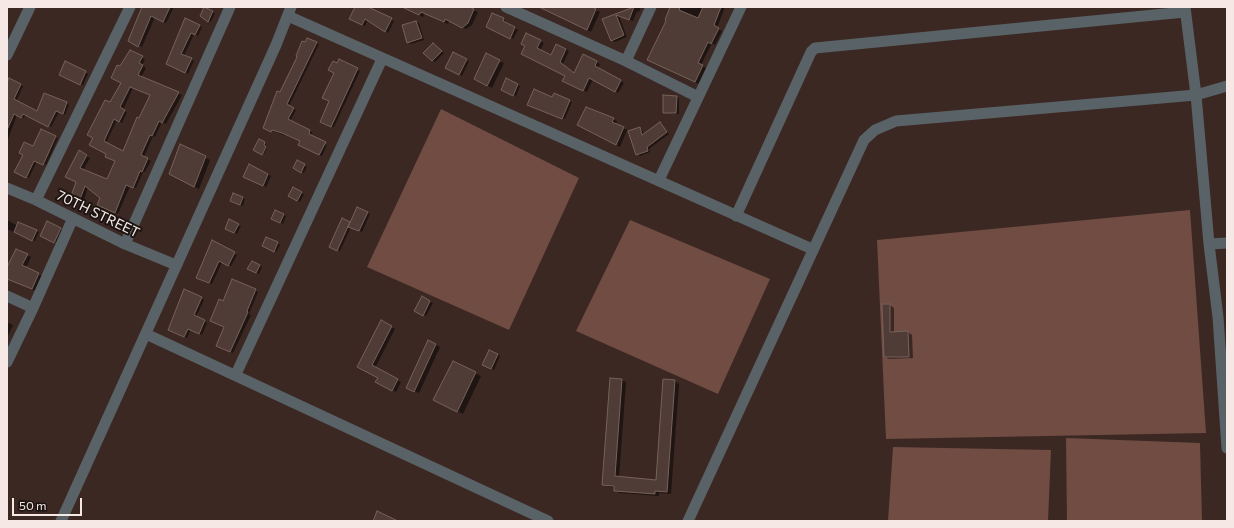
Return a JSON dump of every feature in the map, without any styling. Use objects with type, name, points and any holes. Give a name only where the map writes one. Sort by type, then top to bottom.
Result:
[{"type":"street","points":[[7,55],[30,7]]},
{"type":"street","points":[[36,200],[130,7]]},
{"type":"street","points":[[124,244],[230,7]]},
{"type":"street","points":[[506,7],[626,61],[698,97]]},
{"type":"street","points":[[626,61],[651,7]]},
{"type":"street","points":[[660,180],[741,7]]},
{"type":"street","points":[[736,216],[811,52],[815,48],[1185,10],[1196,95],[1209,244],[1222,317],[1227,448]]},
{"type":"street","points":[[61,521],[290,11],[382,58],[660,180],[736,216],[812,249]]},
{"type":"street","points":[[236,374],[382,58]]},
{"type":"street","points":[[688,521],[812,249],[864,140],[875,130],[896,121],[1196,95],[1227,86]]},
{"type":"street","name":"70TH STREET","points":[[7,188],[36,200],[124,244],[176,265]]},
{"type":"street","points":[[7,362],[73,218]]},
{"type":"street","points":[[1209,244],[1227,243]]},
{"type":"street","points":[[7,296],[33,308]]},
{"type":"street","points":[[146,334],[236,374],[548,521]]},
{"type":"shaded area","points":[[441,109],[579,178],[509,330],[367,267]]},
{"type":"shaded area","points":[[1190,210],[1206,433],[886,439],[877,240]]},
{"type":"shaded area","points":[[630,220],[770,279],[718,394],[576,331]]},
{"type":"shaded area","points":[[1066,438],[1200,443],[1202,521],[1067,521]]},
{"type":"shaded area","points":[[893,447],[1051,450],[1048,521],[888,521]]},
{"type":"building","points":[[142,7],[170,7],[163,22],[151,16],[138,47],[128,41]]},
{"type":"building","points":[[204,7],[213,11],[208,22],[200,16]]},
{"type":"building","points":[[355,7],[368,7],[392,18],[385,32],[365,19],[362,25],[349,19]]},
{"type":"building","points":[[402,7],[470,7],[474,9],[468,23],[462,28],[445,19],[444,22],[421,12],[419,15]]},
{"type":"building","points":[[539,7],[592,7],[596,9],[587,30]]},
{"type":"building","points":[[634,7],[629,20],[616,15],[624,35],[611,41],[602,19]]},
{"type":"building","points":[[670,7],[680,7],[679,10],[698,18],[703,7],[721,7],[714,25],[719,28],[711,44],[708,42],[698,63],[703,65],[695,82],[647,60],[666,21],[665,20]]},
{"type":"building","points":[[492,13],[504,18],[503,21],[515,27],[510,39],[486,27]]},
{"type":"building","points":[[185,18],[200,25],[195,35],[191,33],[181,54],[192,58],[185,73],[166,64]]},
{"type":"building","points":[[416,21],[422,38],[407,43],[402,25]]},
{"type":"building","points":[[526,33],[541,40],[537,48],[551,55],[556,44],[566,49],[560,62],[574,73],[583,54],[597,61],[595,66],[621,80],[615,92],[589,78],[583,91],[562,81],[565,76],[521,54],[525,46],[521,44]]},
{"type":"building","points":[[307,38],[317,42],[287,104],[294,108],[288,119],[310,130],[309,134],[326,142],[319,155],[298,145],[300,141],[282,133],[272,130],[271,132],[263,128],[277,91],[280,92],[297,57],[296,56],[302,41],[305,42]]},
{"type":"building","points":[[433,43],[442,51],[432,61],[423,53]]},
{"type":"building","points":[[130,50],[143,56],[139,63],[143,65],[138,75],[179,92],[162,123],[159,121],[152,136],[150,135],[141,155],[148,158],[142,172],[140,171],[133,188],[126,185],[115,213],[97,205],[100,198],[85,186],[80,199],[71,196],[76,182],[65,177],[79,150],[87,155],[80,168],[107,179],[115,161],[105,157],[106,154],[89,145],[93,138],[87,135],[105,100],[110,102],[121,83],[111,78],[117,65],[120,66]],"holes":[[[130,87],[150,95],[139,118],[137,117],[123,151],[104,141],[114,119],[119,122],[125,110],[120,107]]]},
{"type":"building","points":[[453,52],[467,59],[459,75],[445,68]]},
{"type":"building","points":[[486,53],[500,60],[487,86],[474,79]]},
{"type":"building","points":[[339,59],[358,68],[331,127],[320,122],[329,101],[322,98],[334,73],[328,70],[333,61],[337,63]]},
{"type":"building","points":[[65,61],[86,71],[80,85],[59,75]]},
{"type":"building","points":[[9,78],[21,84],[14,99],[37,111],[44,93],[67,102],[63,114],[56,111],[48,127],[23,114],[21,118],[14,114],[7,130],[7,82]]},
{"type":"building","points":[[506,78],[518,84],[513,96],[501,90]]},
{"type":"building","points":[[534,89],[552,97],[554,93],[570,100],[562,119],[527,105]]},
{"type":"building","points":[[663,95],[677,96],[676,113],[663,113]]},
{"type":"building","points":[[586,107],[614,118],[612,122],[624,127],[616,145],[577,125]]},
{"type":"building","points":[[660,122],[667,132],[647,147],[648,151],[636,155],[628,131],[640,127],[642,135]]},
{"type":"building","points":[[41,129],[56,136],[43,165],[34,161],[26,178],[14,172],[23,155],[19,153],[24,142],[33,146]]},
{"type":"building","points":[[259,139],[265,142],[264,145],[266,147],[262,155],[253,150]]},
{"type":"building","points":[[180,144],[206,156],[194,187],[169,174]]},
{"type":"building","points":[[297,160],[305,164],[301,173],[293,168]]},
{"type":"building","points":[[249,164],[268,174],[263,186],[243,177]]},
{"type":"building","points":[[293,187],[302,192],[297,201],[288,196]]},
{"type":"building","points":[[233,193],[243,197],[240,205],[230,201]]},
{"type":"building","points":[[357,207],[368,212],[359,231],[348,227]]},
{"type":"building","points":[[275,210],[284,214],[280,223],[271,219]]},
{"type":"building","points":[[342,218],[350,222],[337,251],[329,247]]},
{"type":"building","points":[[229,219],[239,224],[234,233],[225,229]]},
{"type":"building","points":[[47,221],[61,228],[54,243],[40,236]]},
{"type":"building","points":[[18,222],[37,230],[32,241],[14,232]]},
{"type":"building","points":[[266,237],[278,242],[274,252],[262,246]]},
{"type":"building","points":[[212,240],[235,252],[228,266],[219,261],[209,283],[196,278]]},
{"type":"building","points":[[16,249],[28,254],[22,265],[39,273],[32,289],[7,279],[7,267]]},
{"type":"building","points":[[252,261],[260,265],[256,273],[247,269]]},
{"type":"building","points":[[232,279],[256,289],[247,311],[248,312],[230,352],[216,346],[224,327],[210,321],[219,299],[223,301]]},
{"type":"building","points":[[184,289],[202,297],[194,315],[205,320],[199,334],[188,329],[184,337],[168,330]]},
{"type":"building","points":[[422,296],[430,301],[423,316],[414,311]]},
{"type":"building","points":[[882,304],[890,304],[890,332],[908,331],[909,357],[884,357]]},
{"type":"building","points":[[381,320],[392,326],[372,365],[398,379],[392,391],[375,382],[378,378],[357,367]]},
{"type":"building","points":[[428,340],[436,344],[414,392],[406,388]]},
{"type":"building","points":[[489,350],[498,354],[491,369],[482,365]]},
{"type":"building","points":[[453,361],[476,372],[457,412],[433,400]]},
{"type":"building","points":[[610,378],[622,379],[615,476],[656,480],[663,379],[675,380],[667,492],[655,491],[655,494],[614,491],[614,486],[602,485]]},
{"type":"building","points":[[377,511],[398,521],[373,521]]}]
